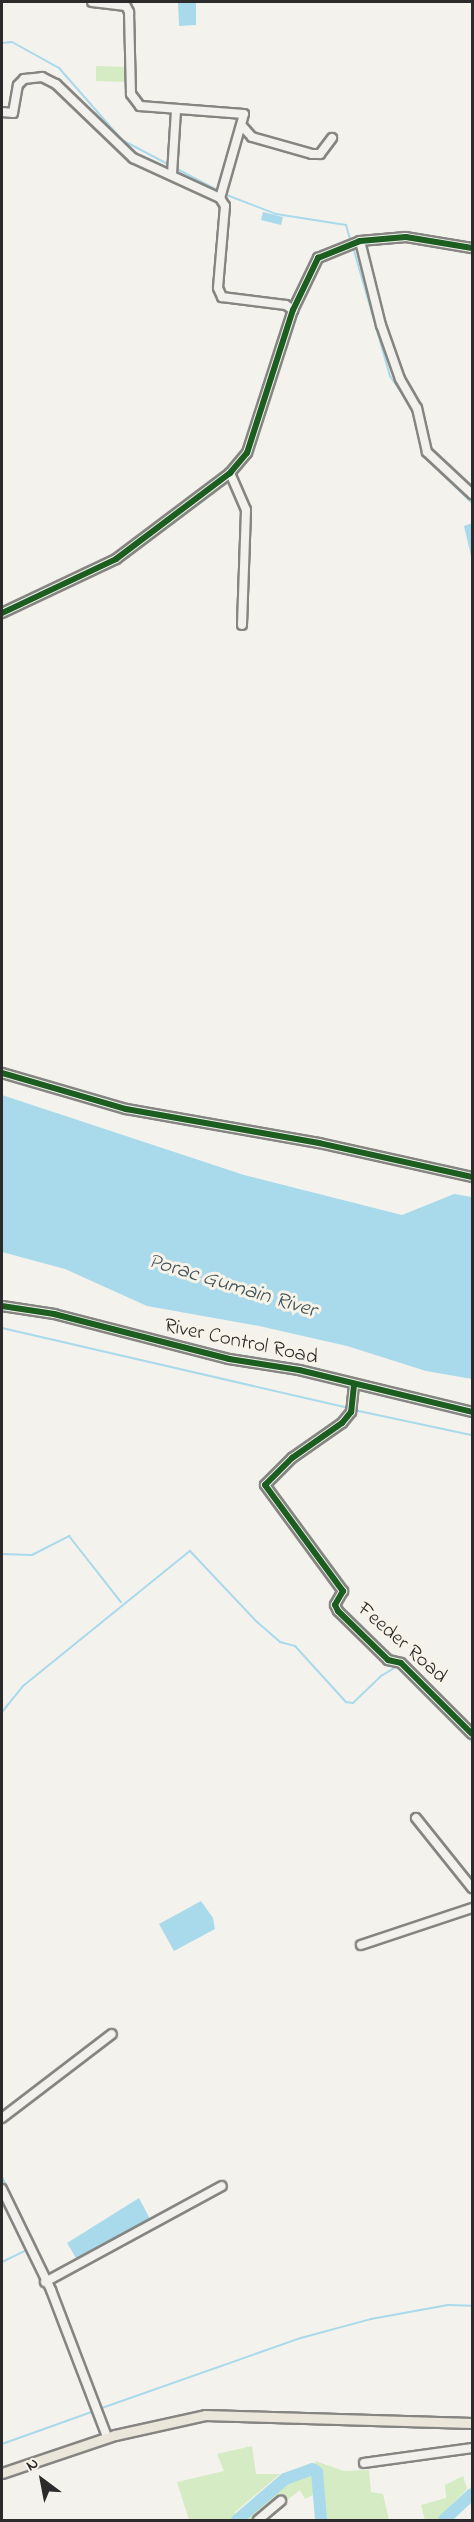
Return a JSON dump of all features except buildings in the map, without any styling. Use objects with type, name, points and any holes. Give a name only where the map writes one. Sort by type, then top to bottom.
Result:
[{"type":"main road","points":[[2,2473],[107,2437],[205,2415],[472,2423]]},
{"type":"street","points":[[92,2],[126,6],[129,12],[131,94],[134,101],[176,111],[242,112],[246,117],[220,198]]},
{"type":"street","points":[[2,112],[13,113],[21,81],[42,77],[67,92],[133,158],[173,168],[220,198],[225,206],[218,288],[222,297],[286,305],[293,310]]},
{"type":"street","points":[[173,168],[176,111]]},
{"type":"street","points":[[243,127],[252,137],[312,154],[320,154],[332,138]]},
{"type":"street","points":[[2,613],[116,559],[230,473],[247,453],[293,310],[318,258],[360,241],[406,237],[472,248]]},
{"type":"street","points":[[360,241],[381,325],[400,379],[417,408],[427,452],[472,494]]},
{"type":"street","points":[[230,473],[246,510],[242,625]]},
{"type":"street","points":[[2,1073],[126,1109],[319,1143],[472,1178]]},
{"type":"street","name":"River Control Road","points":[[2,1306],[54,1314],[472,1412]]},
{"type":"street","name":"Feeder Road","points":[[354,1385],[351,1412],[342,1423],[292,1458],[265,1485],[343,1591],[335,1605],[338,1611],[388,1660],[401,1663],[472,1734]]},
{"type":"street","points":[[416,1818],[472,1888]]},
{"type":"street","points":[[361,1946],[472,1908]]},
{"type":"street","points":[[2,2118],[112,2034]]},
{"type":"street","points":[[46,2282],[222,2186]]},
{"type":"street","points":[[2,2189],[46,2282],[107,2437]]},
{"type":"street","points":[[364,2463],[472,2448]]},
{"type":"street","points":[[258,2520],[281,2501]]},
{"type":"green space","points":[[96,66],[127,67],[127,82],[96,81]]},
{"type":"green space","points":[[252,2446],[256,2474],[280,2474],[235,2512],[233,2520],[189,2520],[177,2482],[224,2471],[217,2454]]},
{"type":"green space","points":[[315,2461],[344,2471],[369,2470],[371,2492],[383,2494],[389,2520],[326,2520]]},
{"type":"green space","points":[[311,2473],[315,2494],[305,2499],[300,2490],[262,2520],[244,2520],[284,2483]]},
{"type":"green space","points":[[463,2476],[467,2489],[437,2520],[425,2520],[421,2505],[446,2498],[445,2485]]},
{"type":"water","points":[[178,2],[196,2],[196,25],[179,26]]},
{"type":"water","points":[[263,212],[283,217],[281,225],[261,220]]},
{"type":"water","points":[[472,523],[472,556],[471,556],[464,526]]},
{"type":"water","name":"Porac Gumain River","points":[[2,1095],[244,1175],[402,1215],[454,1194],[472,1197],[472,1379],[426,1371],[347,1346],[259,1326],[147,1306],[65,1269],[2,1252]]},
{"type":"water","points":[[201,1901],[213,1918],[215,1929],[174,1951],[159,1924]]},
{"type":"water","points":[[139,2198],[150,2219],[76,2258],[67,2243]]},
{"type":"waterway","points":[[2,43],[12,42],[59,68],[122,140],[219,191]]},
{"type":"waterway","points":[[224,194],[276,214],[346,225],[351,242]]},
{"type":"waterway","points":[[353,247],[390,376],[413,410],[423,455],[472,503]]},
{"type":"waterway","points":[[2,1328],[349,1408]]},
{"type":"waterway","points":[[354,1410],[472,1435]]},
{"type":"waterway","points":[[2,1554],[32,1555],[69,1536],[121,1602]]},
{"type":"waterway","points":[[2,1712],[23,1686],[190,1551],[256,1621],[280,1642],[295,1646],[346,1702],[353,1703],[381,1676],[399,1665]]},
{"type":"waterway","points":[[449,1716],[472,1742]]},
{"type":"waterway","points":[[2,2177],[35,2245]]},
{"type":"waterway","points":[[2,2262],[29,2249]]},
{"type":"waterway","points":[[99,2409],[301,2338],[371,2319],[448,2305],[472,2306]]},
{"type":"waterway","points":[[2,2444],[94,2411]]},
{"type":"waterway","points":[[237,2520],[285,2479],[312,2469],[317,2472],[321,2520]]},
{"type":"waterway","points":[[444,2520],[472,2494]]},
{"type":"cycle path","points":[[2,613],[116,559],[230,473],[247,453],[293,310],[318,258],[360,241],[406,237],[472,248]]},
{"type":"cycle path","points":[[2,1073],[126,1109],[319,1143],[472,1177]]},
{"type":"cycle path","points":[[2,1306],[54,1314],[229,1359],[299,1370],[472,1412]]},
{"type":"cycle path","points":[[354,1385],[351,1412],[342,1423],[292,1458],[265,1485],[343,1591],[335,1605],[338,1611],[388,1660],[401,1663],[472,1734]]}]
